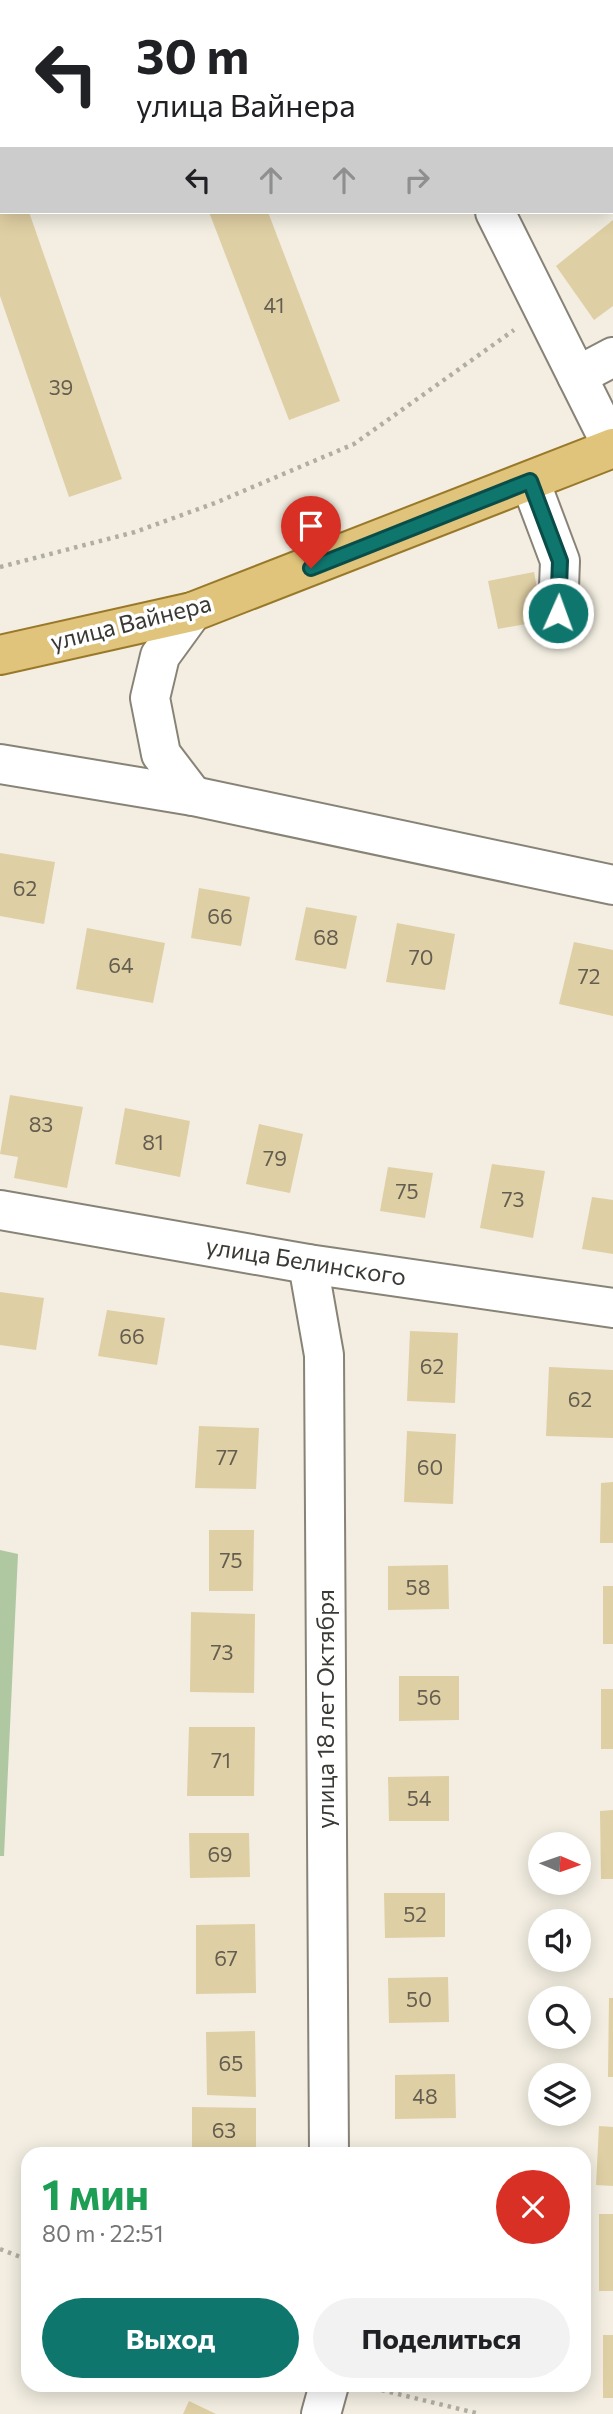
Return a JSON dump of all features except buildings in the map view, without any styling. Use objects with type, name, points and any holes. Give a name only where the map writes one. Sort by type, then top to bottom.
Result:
[{"type":"main road","name":"улица Вайнера","points":[[0,655],[192,612],[613,448]]},
{"type":"street","points":[[496,214],[613,448]]},
{"type":"street","points":[[577,376],[613,357]]},
{"type":"street","points":[[530,481],[560,561],[558,613]]},
{"type":"street","points":[[192,612],[160,656],[150,698],[161,754],[193,796]]},
{"type":"street","points":[[0,764],[193,796],[613,885]]},
{"type":"street","name":"улица Белинского","points":[[0,1210],[308,1264],[613,1308]]},
{"type":"street","name":"улица 18 лет Октября","points":[[308,1264],[324,1355],[329,2147]]},
{"type":"street","points":[[321,2414],[326,2392]]},
{"type":"path","points":[[0,567],[135,532],[215,503],[355,444],[543,309]]},
{"type":"path","points":[[0,2249],[21,2257]]},
{"type":"path","points":[[390,2392],[480,2414]]},
{"type":"green space","points":[[0,1550],[18,1554],[4,1856],[0,1856]]},
{"type":"route","points":[[311,568],[530,481],[560,561],[558,613]]}]
